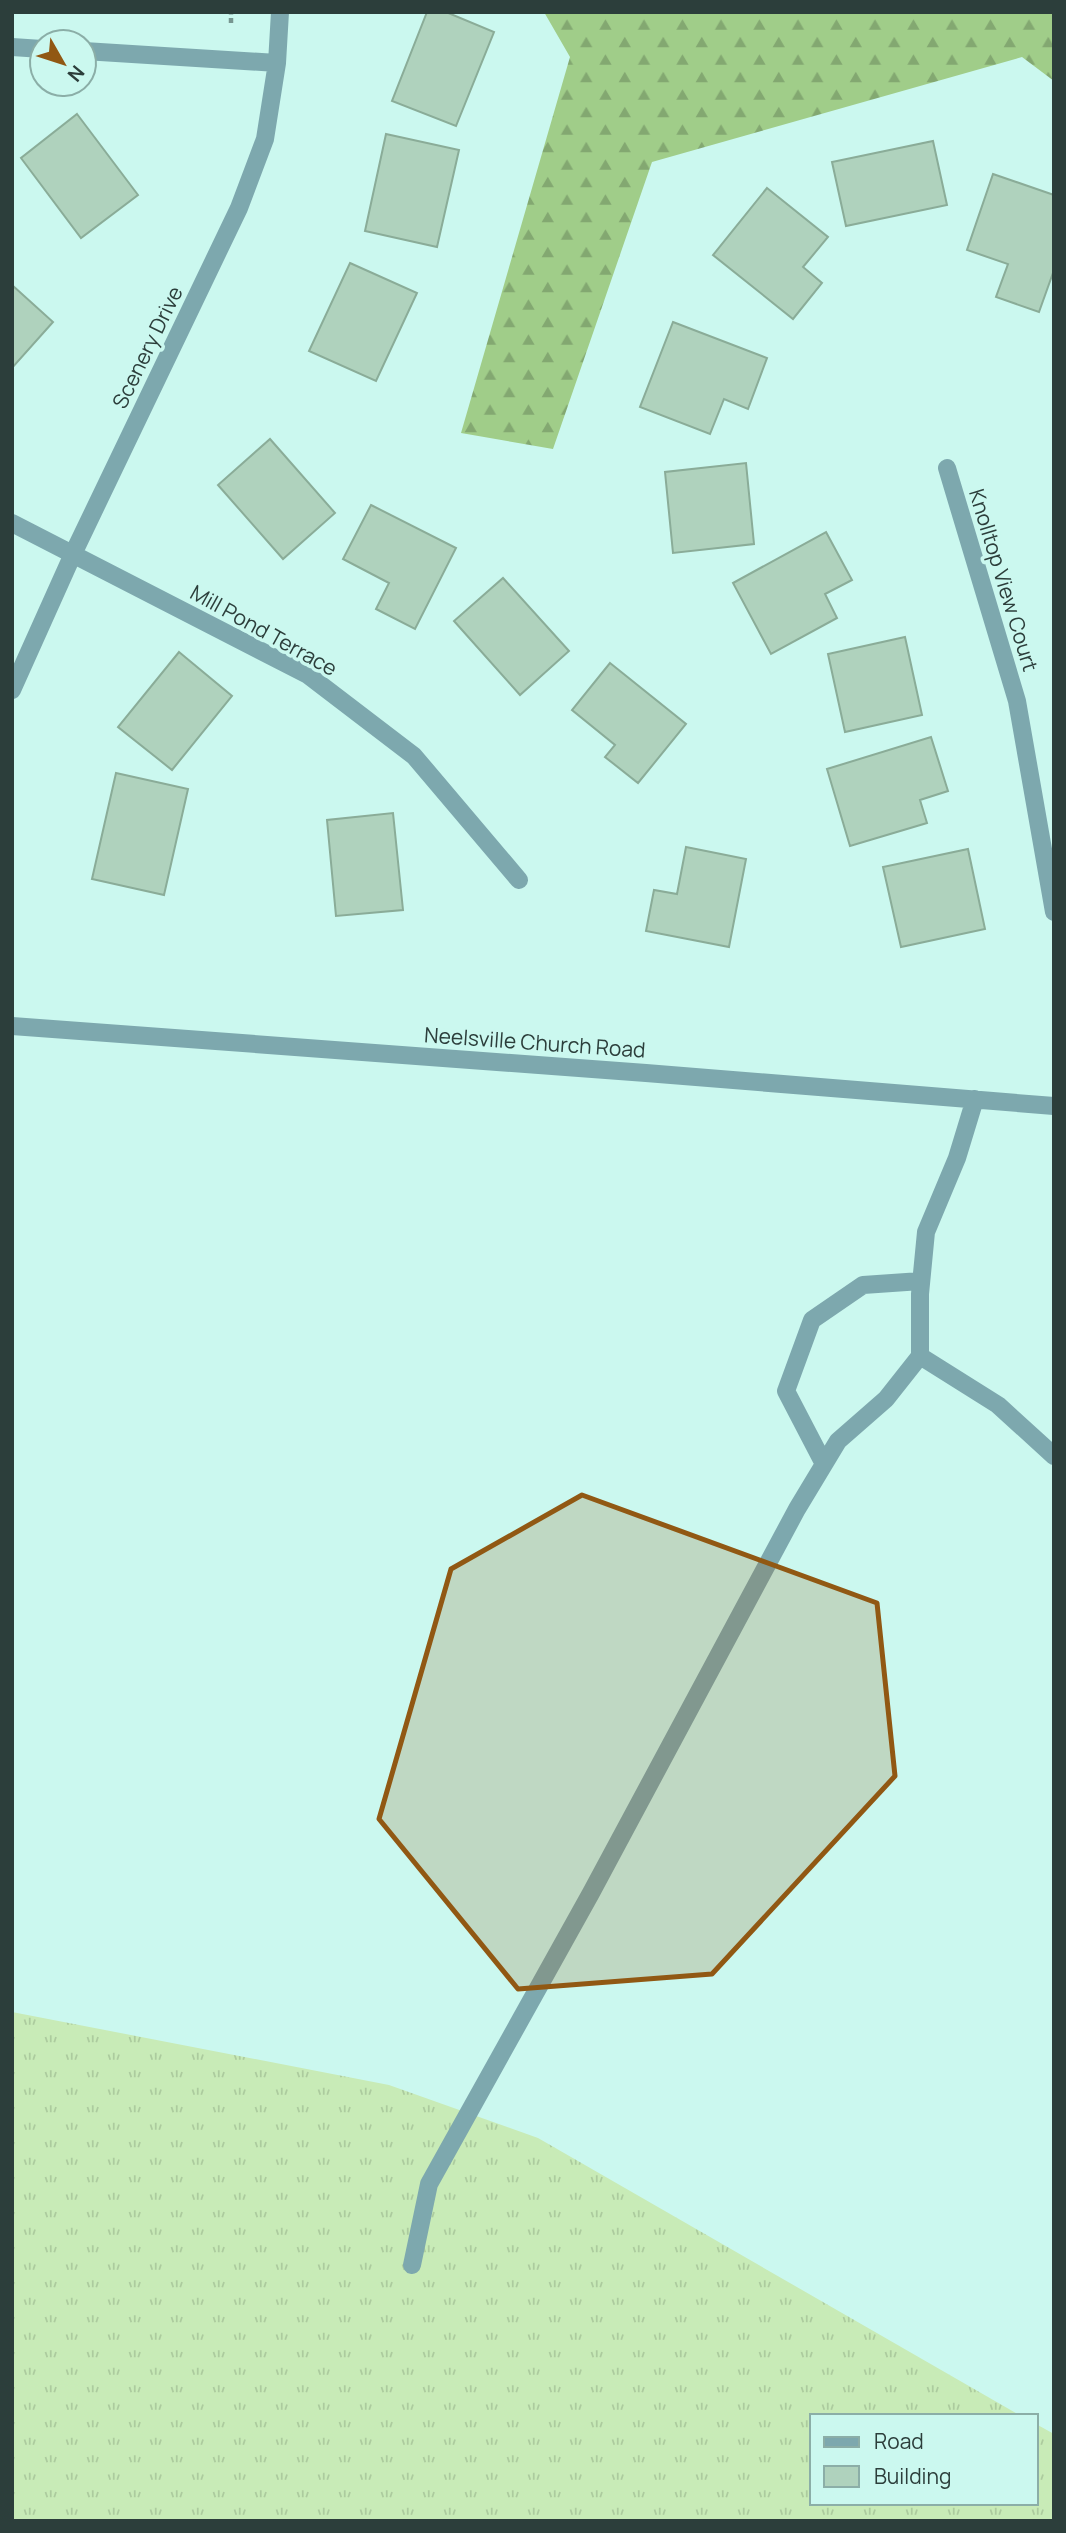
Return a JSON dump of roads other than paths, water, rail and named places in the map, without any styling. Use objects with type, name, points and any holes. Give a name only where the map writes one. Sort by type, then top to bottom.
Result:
[{"type":"street","name":"Scenery Drive","points":[[12,690],[73,554],[239,208],[265,139],[277,63],[280,12]]},
{"type":"street","points":[[98,52],[277,63]]},
{"type":"street","name":"Knolltop View Court","points":[[947,468],[1017,701],[1054,912]]},
{"type":"street","name":"Mill Pond Terrace","points":[[12,523],[308,676],[414,756],[519,880]]},
{"type":"street","name":"Neelsville Church Road","points":[[12,1026],[1054,1106]]},
{"type":"street","points":[[412,2265],[429,2184],[591,1893],[797,1509],[838,1441],[887,1399],[920,1356],[921,1281],[926,1232],[957,1158],[975,1100]]},
{"type":"street","points":[[824,1464],[786,1391],[812,1320],[863,1285],[921,1281]]},
{"type":"street","points":[[920,1356],[998,1405],[1054,1456]]}]
